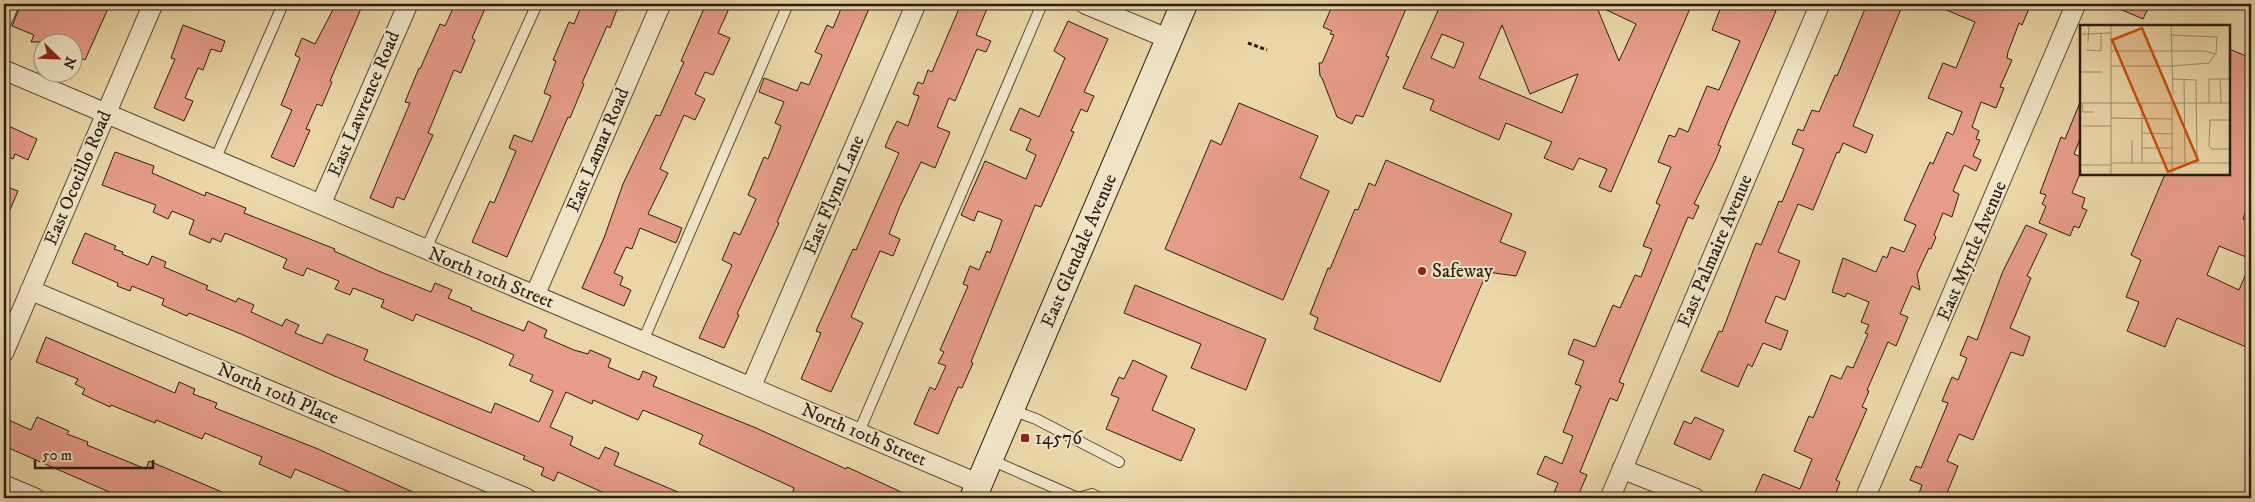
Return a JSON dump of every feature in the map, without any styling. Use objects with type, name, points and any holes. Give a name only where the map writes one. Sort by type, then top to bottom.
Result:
[{"type":"main road","name":"East Glendale Avenue","points":[[976,491],[1184,4]]},
{"type":"street","name":"East Ocotillo Road","points":[[4,352],[153,4]]},
{"type":"street","name":"East Lawrence Road","points":[[321,204],[408,4]]},
{"type":"street","name":"East Lamar Road","points":[[535,295],[661,4]]},
{"type":"street","name":"East Flynn Lane","points":[[752,387],[916,4]]},
{"type":"street","points":[[1085,4],[1169,39]]},
{"type":"street","name":"East Palmaire Avenue","points":[[1610,498],[1820,4]]},
{"type":"street","name":"East Myrtle Avenue","points":[[1865,498],[2076,4]]},
{"type":"street","name":"North 10th Street","points":[[4,70],[321,204],[425,251],[535,295],[859,432],[976,491]]},
{"type":"street","name":"North 10th Place","points":[[30,290],[526,498]]},
{"type":"street","points":[[1622,469],[1695,498]]},
{"type":"street","points":[[4,485],[35,498]]},
{"type":"lane","points":[[4,27],[14,4]]},
{"type":"lane","points":[[215,160],[283,4]]},
{"type":"lane","points":[[425,251],[537,4]]},
{"type":"lane","points":[[643,341],[788,4]]},
{"type":"lane","points":[[859,432],[1042,4]]},
{"type":"lane","points":[[1011,409],[1036,419],[1119,462]]},
{"type":"lane","points":[[990,460],[1078,498],[1092,494],[1100,498]]},
{"type":"path","points":[[1248,43],[1267,50]]},
{"type":"building","points":[[21,4],[110,4],[85,60],[82,59],[82,32],[32,32],[32,34],[12,26]]},
{"type":"building","points":[[336,4],[363,4],[330,81],[332,82],[322,106],[317,104],[306,129],[310,130],[294,167],[271,157],[292,110],[281,105],[300,58],[295,55],[302,38],[315,44]]},
{"type":"building","points":[[455,4],[487,4],[472,38],[475,40],[461,73],[454,70],[428,133],[433,135],[404,200],[397,197],[393,208],[370,198],[410,103],[405,102],[419,68],[440,24],[445,26]]},
{"type":"building","points":[[582,4],[619,4],[610,28],[607,26],[582,83],[584,84],[570,118],[568,117],[507,257],[472,242],[490,201],[494,203],[516,151],[509,148],[514,135],[532,142],[551,96],[544,93],[556,61],[553,60],[569,22],[574,24]]},
{"type":"building","points":[[706,4],[731,4],[718,33],[730,38],[713,75],[705,72],[695,94],[705,99],[695,120],[684,115],[660,169],[668,173],[648,214],[682,228],[676,243],[640,228],[632,249],[626,247],[614,273],[623,277],[620,285],[631,290],[624,306],[582,288],[604,238],[623,184],[656,115],[660,116],[684,62],[681,61]]},
{"type":"building","points":[[843,4],[871,4],[724,348],[699,338],[732,265],[722,260],[734,232],[740,235],[756,199],[748,195],[764,157],[768,159],[781,126],[775,123],[784,102],[759,92],[764,78],[797,91],[801,82],[809,85],[822,55],[815,52],[827,25],[833,28]]},
{"type":"building","points":[[961,4],[989,4],[976,35],[991,41],[986,52],[977,49],[955,101],[949,98],[937,127],[950,132],[935,168],[921,162],[900,206],[889,234],[900,239],[893,256],[880,251],[851,317],[863,323],[831,392],[801,379],[821,333],[816,331],[853,249],[856,250],[899,153],[885,147],[890,135],[897,121],[908,126],[919,96],[913,94],[918,82],[923,84],[928,70],[932,72]]},
{"type":"building","points":[[1333,4],[1408,4],[1386,56],[1389,57],[1363,117],[1356,115],[1352,124],[1337,117],[1320,76],[1319,63],[1322,63],[1334,35],[1330,34],[1332,31],[1323,27]]},
{"type":"building","points":[[1441,4],[1692,4],[1611,192],[1599,187],[1607,169],[1579,158],[1573,170],[1544,158],[1552,142],[1506,123],[1499,140],[1430,110],[1434,100],[1403,88]],"holes":[[[1596,5],[1636,24],[1619,61]],[[1502,25],[1530,94],[1578,74],[1562,113],[1479,78]],[[1442,34],[1464,43],[1454,68],[1431,58]]]},
{"type":"building","points":[[1722,4],[1758,4],[1776,11],[1718,145],[1721,146],[1716,159],[1694,204],[1699,206],[1693,219],[1688,217],[1619,382],[1624,384],[1617,401],[1610,398],[1580,472],[1587,475],[1577,498],[1552,498],[1558,483],[1537,474],[1545,456],[1562,464],[1573,436],[1563,432],[1581,386],[1575,384],[1584,361],[1568,354],[1574,339],[1595,347],[1613,305],[1620,308],[1635,275],[1641,277],[1652,249],[1643,246],[1660,205],[1656,203],[1671,167],[1658,162],[1669,135],[1675,137],[1679,128],[1688,132],[1707,86],[1719,90],[1740,41],[1712,30]]},
{"type":"building","points":[[1867,4],[1903,4],[1853,126],[1873,135],[1866,153],[1843,143],[1839,153],[1837,152],[1813,210],[1798,204],[1778,252],[1800,261],[1785,300],[1776,296],[1765,322],[1788,331],[1781,350],[1763,343],[1752,367],[1748,364],[1738,387],[1701,371],[1719,331],[1722,332],[1756,243],[1761,245],[1779,201],[1782,202],[1804,149],[1792,144],[1798,129],[1803,131],[1812,110],[1819,112],[1835,75],[1837,76]]},
{"type":"building","points":[[1932,4],[2031,4],[2022,25],[2019,23],[2008,52],[2007,58],[2012,60],[2000,87],[2004,88],[1996,108],[1981,102],[1972,127],[1979,131],[1976,139],[1980,140],[1973,156],[1981,160],[1976,171],[1964,165],[1953,191],[1959,194],[1952,217],[1943,213],[1934,235],[1936,237],[1931,249],[1929,248],[1917,274],[1920,290],[1912,286],[1900,314],[1908,317],[1896,346],[1888,342],[1867,390],[1869,391],[1862,407],[1867,409],[1836,480],[1840,482],[1834,498],[1763,498],[1754,495],[1763,474],[1800,489],[1812,459],[1794,451],[1809,416],[1813,418],[1831,375],[1841,379],[1847,366],[1853,368],[1868,334],[1865,333],[1869,325],[1861,322],[1869,302],[1847,293],[1845,297],[1832,292],[1843,258],[1876,272],[1883,256],[1887,258],[1891,247],[1904,252],[1916,225],[1904,220],[1930,162],[1933,164],[1947,132],[1953,135],[1962,112],[1928,98],[1943,63],[1956,68],[1975,22]]},
{"type":"building","points":[[2108,4],[2150,4],[2143,19]]},
{"type":"building","points":[[1068,21],[1108,39],[1084,92],[1094,96],[1087,112],[1081,109],[1071,131],[1074,132],[1041,207],[1035,205],[971,362],[973,363],[962,388],[958,387],[938,434],[914,424],[930,387],[935,390],[946,366],[938,363],[944,352],[940,350],[968,286],[963,284],[970,266],[979,270],[987,251],[990,253],[1002,220],[978,211],[974,221],[961,215],[985,161],[1026,179],[1036,155],[1026,150],[1031,139],[1010,130],[1020,108],[1039,117],[1065,58],[1054,51]]},
{"type":"building","points":[[183,25],[225,41],[221,52],[211,49],[203,70],[198,68],[185,98],[193,101],[184,121],[154,108],[175,59],[171,58]]},
{"type":"building","points":[[2230,49],[2251,58],[2251,198],[2243,219],[2251,222],[2251,259],[2219,246],[2207,275],[2239,290],[2251,262],[2251,349],[2177,318],[2165,347],[2127,331],[2139,302],[2126,297],[2141,260],[2131,255],[2165,175],[2230,175]]},
{"type":"building","points":[[2080,102],[2080,139],[2074,154],[2080,157],[2080,173],[2072,193],[2085,198],[2082,208],[2087,210],[2079,228],[2074,226],[2070,236],[2039,223],[2046,206],[2042,204],[2046,195],[2040,193],[2061,137],[2065,139]]},
{"type":"building","points":[[1239,103],[1318,136],[1300,178],[1329,191],[1283,300],[1165,249],[1211,140],[1221,145]]},
{"type":"building","points":[[4,124],[37,139],[28,160],[15,154],[13,159],[4,155]]},
{"type":"building","points":[[115,152],[154,166],[152,173],[205,196],[206,192],[246,208],[244,213],[335,249],[334,251],[381,272],[431,292],[435,283],[452,290],[448,298],[472,308],[471,310],[524,331],[528,321],[547,330],[544,337],[574,350],[588,354],[590,350],[611,359],[608,367],[639,380],[643,371],[657,377],[653,386],[756,428],[846,469],[847,467],[914,498],[801,498],[792,494],[794,488],[699,444],[703,435],[643,410],[638,420],[593,400],[592,404],[566,392],[550,427],[573,437],[570,445],[599,459],[605,447],[619,453],[614,465],[692,498],[615,498],[558,472],[554,481],[541,475],[544,468],[523,459],[525,456],[332,375],[241,334],[189,313],[187,316],[162,305],[164,299],[132,286],[130,291],[117,286],[118,283],[72,263],[85,233],[116,246],[114,249],[123,252],[122,254],[148,265],[152,256],[166,262],[164,267],[208,286],[206,289],[236,302],[238,298],[254,305],[251,312],[282,326],[286,319],[299,325],[295,333],[322,344],[327,334],[368,350],[364,360],[491,413],[495,403],[539,422],[553,391],[530,381],[533,375],[509,365],[514,355],[475,338],[416,314],[413,321],[381,307],[384,300],[353,288],[350,295],[335,289],[339,281],[307,268],[303,276],[283,268],[287,259],[225,233],[221,242],[212,238],[210,243],[189,234],[194,220],[172,211],[168,219],[153,212],[156,205],[102,185]]},
{"type":"building","name":"Safeway","points":[[1386,160],[1512,214],[1500,242],[1526,252],[1516,276],[1487,272],[1440,382],[1314,329],[1318,318],[1310,314],[1328,268],[1330,269],[1355,209],[1358,210],[1369,183],[1375,186]]},
{"type":"building","points":[[4,186],[18,191],[4,224]]},
{"type":"building","points":[[2026,225],[2047,234],[2027,276],[2031,278],[2010,328],[2030,337],[2023,356],[2011,352],[1973,440],[1959,434],[1947,461],[1958,466],[1945,498],[1931,498],[1919,493],[1922,485],[1910,480],[1916,466],[1921,468],[1948,403],[1942,401],[1952,377],[1958,380],[1967,358],[1960,355],[1968,336],[1977,340],[2003,271]]},
{"type":"building","points":[[1135,285],[1266,339],[1246,390],[1191,368],[1201,344],[1124,313]]},
{"type":"building","points":[[46,337],[175,393],[179,382],[195,389],[193,394],[217,403],[215,408],[318,449],[426,498],[352,498],[354,494],[295,469],[291,478],[259,464],[262,457],[205,433],[202,439],[156,420],[155,423],[111,405],[110,407],[82,394],[85,389],[75,384],[78,379],[36,362]]},
{"type":"building","points":[[1133,360],[1167,376],[1152,410],[1195,429],[1181,461],[1106,429],[1119,398],[1111,395],[1119,377],[1124,379]]},
{"type":"building","points":[[37,417],[69,431],[67,434],[88,442],[87,445],[146,469],[149,461],[236,498],[123,498],[4,446],[4,418],[31,430]]},
{"type":"building","points":[[1695,417],[1724,430],[1710,460],[1674,444],[1684,421],[1691,424]]},
{"type":"place","name":"Safeway","points":[[1422,271]]},
{"type":"place","name":"14576","points":[[1025,438]]}]
